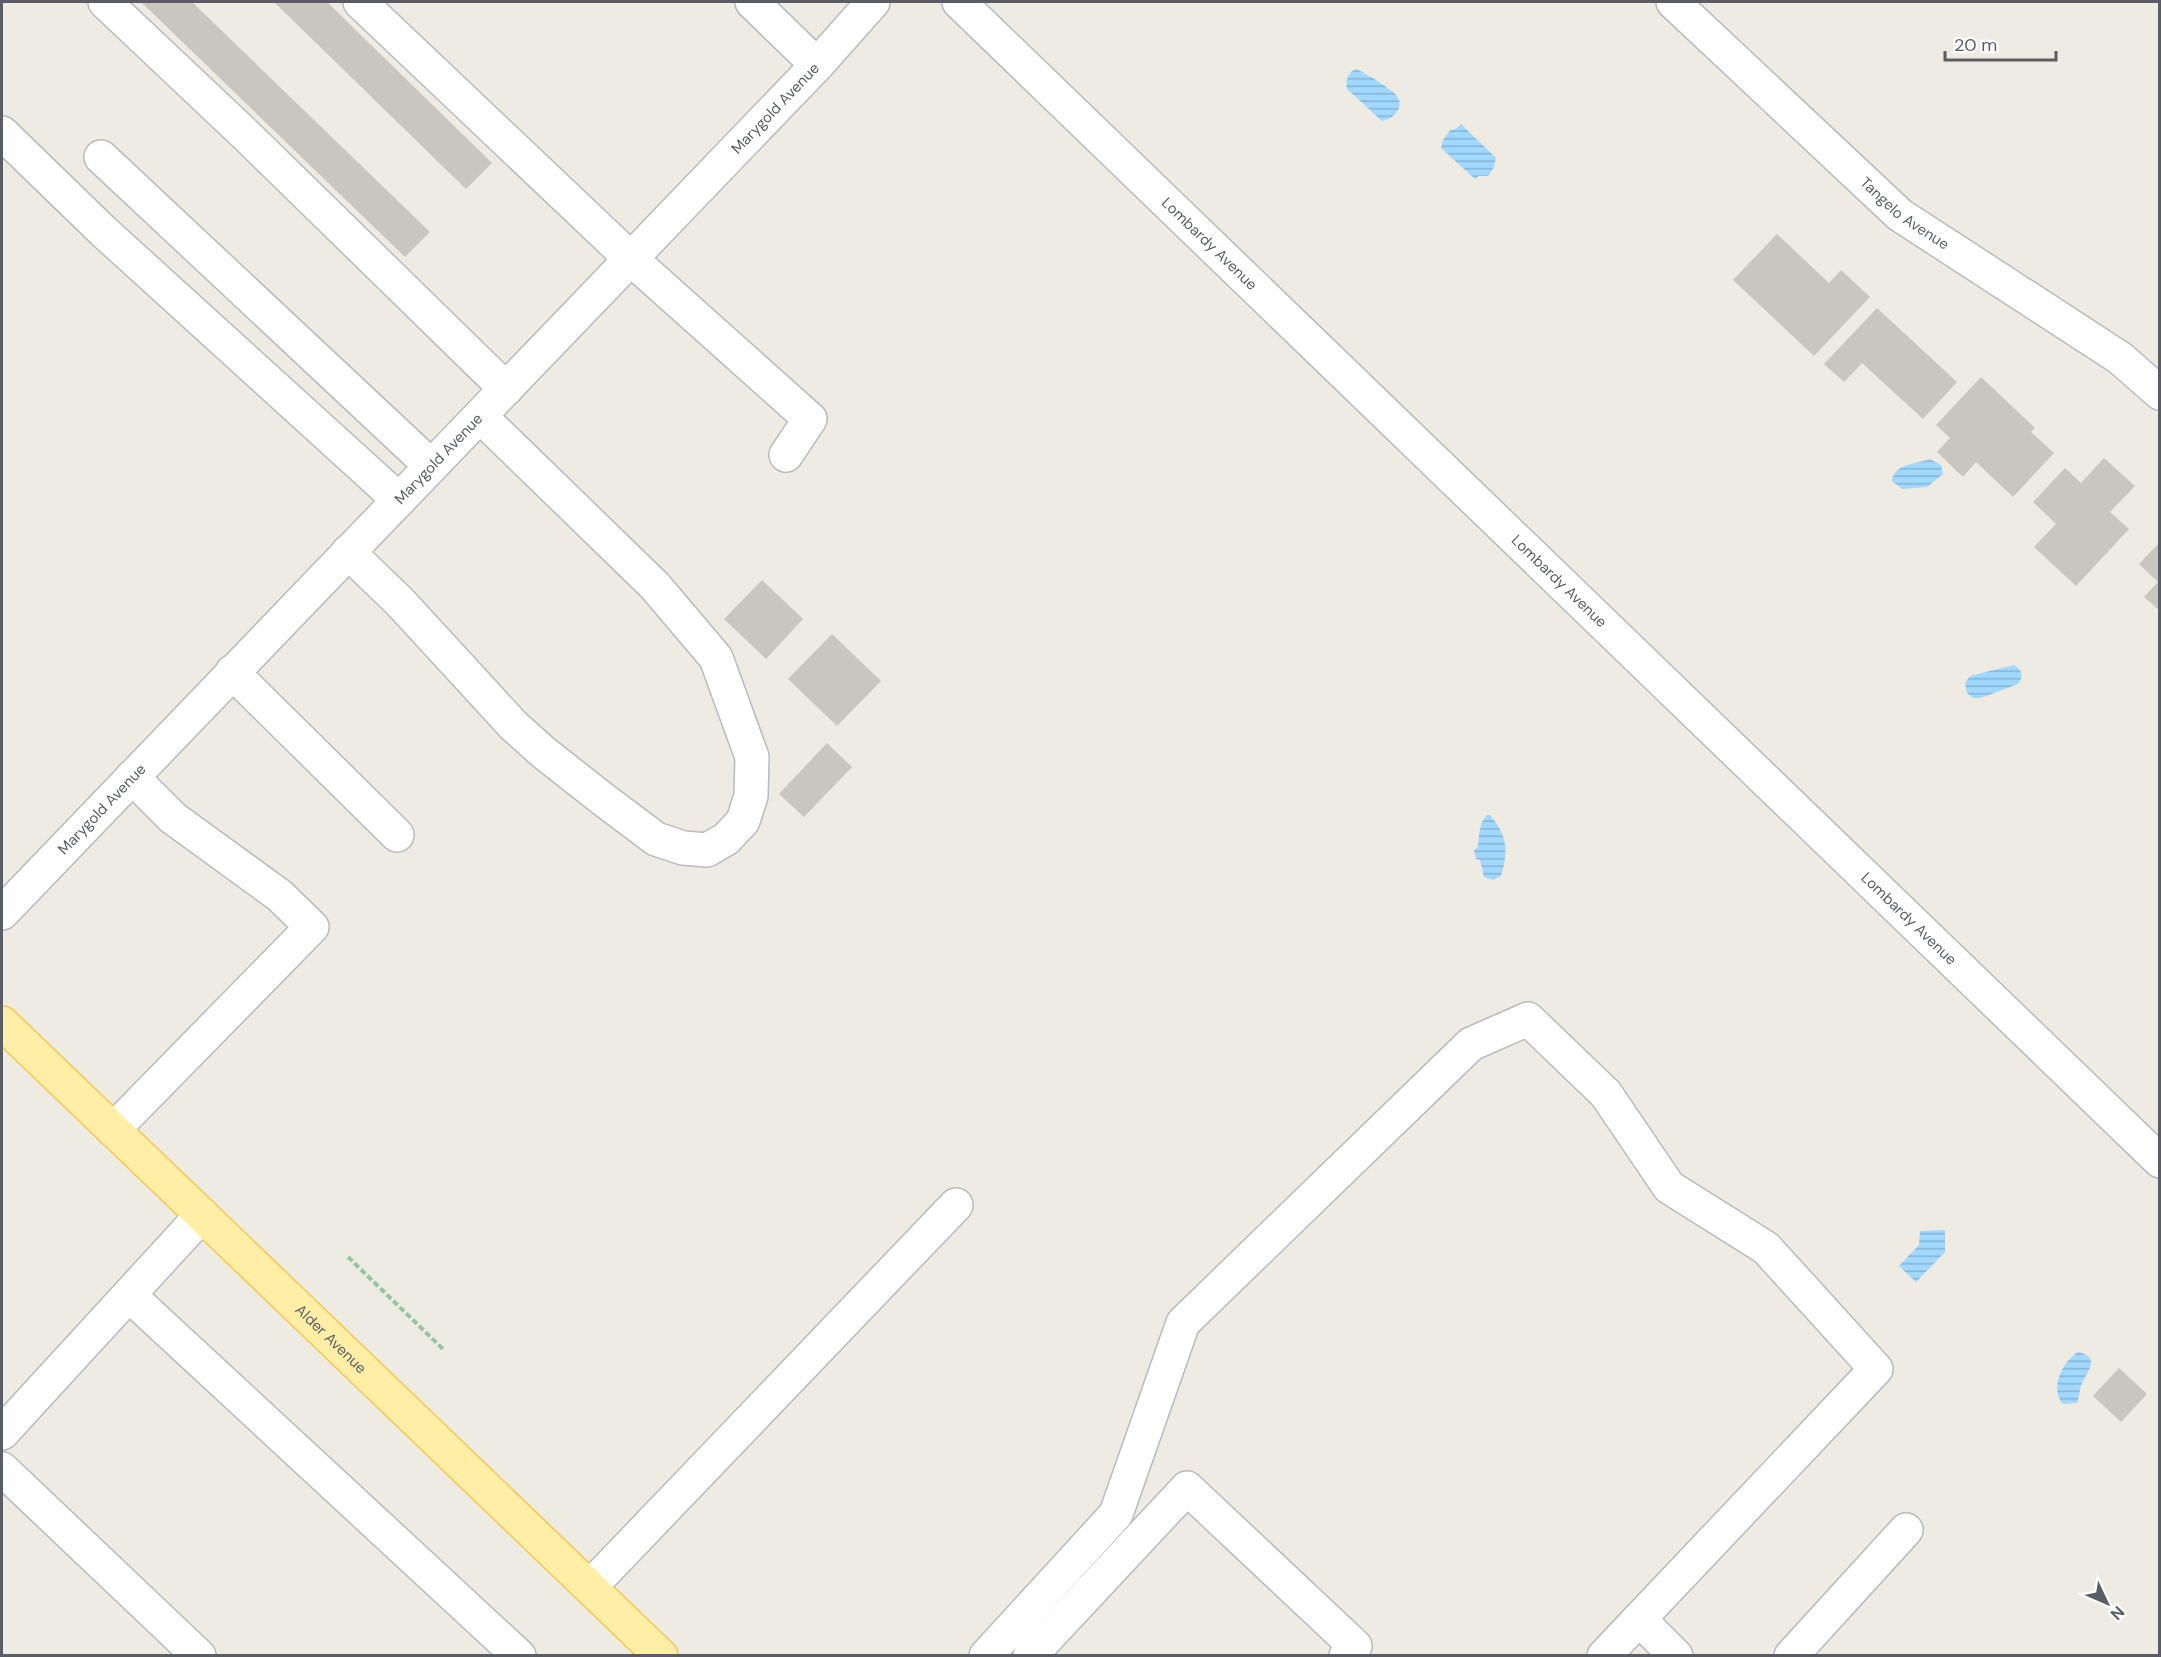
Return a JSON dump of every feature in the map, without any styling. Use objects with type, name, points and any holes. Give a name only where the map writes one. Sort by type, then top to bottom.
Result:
[{"type":"main road","name":"Alder Avenue","points":[[2,1023],[662,1656]]},
{"type":"street","points":[[105,2],[248,137],[506,389]]},
{"type":"street","points":[[360,2],[631,259],[810,419],[786,454]]},
{"type":"street","points":[[752,2],[817,65]]},
{"type":"street","name":"Marygold Avenue","points":[[2,913],[817,65],[873,2]]},
{"type":"street","name":"Lombardy Avenue","points":[[959,2],[2160,1161]]},
{"type":"street","name":"Tangelo Avenue","points":[[1673,2],[1900,215],[2120,358],[2160,393]]},
{"type":"street","points":[[2,133],[111,238],[399,500]]},
{"type":"street","points":[[100,157],[431,466]]},
{"type":"street","points":[[348,552],[400,602],[514,726],[543,752],[656,840],[683,848],[706,850],[726,840],[743,821],[751,796],[752,757],[716,658],[655,586],[480,416]]},
{"type":"street","points":[[232,672],[397,835]]},
{"type":"street","points":[[113,1130],[312,927],[279,895],[173,818],[132,777]]},
{"type":"street","points":[[986,1656],[1116,1514],[1183,1323],[1471,1044],[1528,1019],[1606,1094],[1669,1187],[1766,1248],[1876,1369],[1604,1656]]},
{"type":"street","points":[[590,1587],[956,1205]]},
{"type":"street","points":[[2,1433],[202,1215]]},
{"type":"street","points":[[129,1295],[519,1656]]},
{"type":"street","points":[[2,1469],[199,1656]]},
{"type":"street","points":[[1030,1656],[1187,1488],[1355,1646],[1346,1656]]},
{"type":"street","points":[[1791,1656],[1906,1530]]},
{"type":"street","points":[[1639,1619],[1676,1656]]},
{"type":"path","points":[[348,1257],[443,1349]]},
{"type":"water","points":[[1356,69],[1378,81],[1397,96],[1400,105],[1394,115],[1382,121],[1347,89],[1348,77]]},
{"type":"water","points":[[1461,124],[1496,158],[1494,167],[1488,176],[1479,176],[1475,179],[1441,148],[1450,130],[1456,129]]},
{"type":"water","points":[[1930,459],[1941,465],[1943,474],[1927,487],[1902,489],[1892,481],[1901,467]]},
{"type":"water","points":[[2014,665],[2021,673],[2018,684],[1981,698],[1973,698],[1967,693],[1965,683],[1970,676]]},
{"type":"water","points":[[1487,815],[1490,815],[1500,829],[1506,851],[1501,876],[1493,880],[1484,877],[1480,860],[1476,859],[1474,850],[1478,847],[1481,826]]},
{"type":"water","points":[[1945,1230],[1945,1252],[1916,1282],[1899,1266],[1919,1245],[1920,1231]]},
{"type":"water","points":[[2078,1352],[2089,1357],[2091,1365],[2081,1385],[2077,1403],[2063,1404],[2057,1390],[2060,1375],[2067,1362]]},
{"type":"building","points":[[141,2],[192,2],[430,232],[405,257]]},
{"type":"building","points":[[274,2],[327,2],[492,163],[466,189]]},
{"type":"building","points":[[1777,234],[1829,283],[1841,270],[1870,297],[1814,356],[1733,280]]},
{"type":"building","points":[[1877,308],[1957,382],[1923,419],[1862,363],[1844,382],[1824,364]]},
{"type":"building","points":[[1981,377],[2035,428],[2031,432],[2054,453],[2013,497],[1976,462],[1963,477],[1937,452],[1950,438],[1936,425]]},
{"type":"building","points":[[2104,458],[2135,486],[2110,512],[2129,529],[2076,586],[2034,547],[2056,524],[2033,502],[2065,468],[2081,483]]},
{"type":"building","points":[[2160,542],[2160,611],[2144,597],[2158,582],[2139,564]]},
{"type":"building","points":[[762,580],[803,619],[766,659],[724,619]]},
{"type":"building","points":[[832,634],[881,681],[837,726],[788,679]]},
{"type":"building","points":[[827,743],[852,767],[804,817],[779,794]]},
{"type":"building","points":[[2119,1368],[2147,1394],[2121,1422],[2093,1396]]}]
